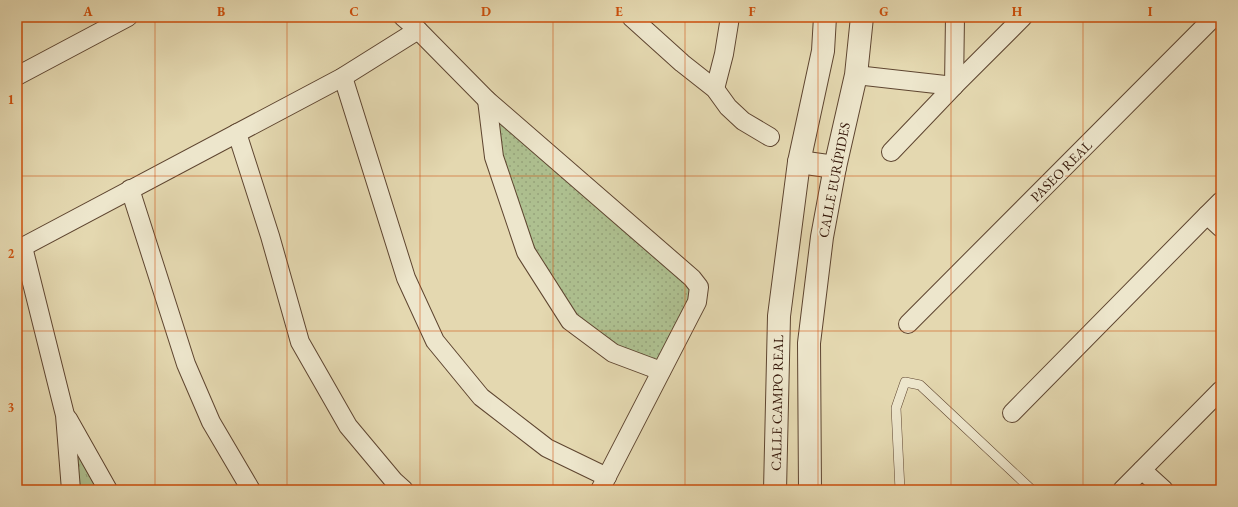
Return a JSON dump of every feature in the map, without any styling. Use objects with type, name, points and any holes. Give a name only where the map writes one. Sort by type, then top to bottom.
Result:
[{"type":"street","points":[[343,77],[406,278],[435,341],[481,397],[547,448],[604,483],[697,302],[699,287],[686,273],[487,100],[418,30],[403,17]]},
{"type":"street","points":[[631,17],[682,63],[715,89],[728,107],[743,121],[770,137]]},
{"type":"street","points":[[715,89],[724,54],[730,17]]},
{"type":"street","points":[[825,17],[823,51],[799,162],[835,167]]},
{"type":"street","name":"CALLE EURÍPIDES","points":[[810,490],[810,343],[822,237],[835,167],[856,74],[862,17]]},
{"type":"street","points":[[954,17],[954,86]]},
{"type":"street","points":[[891,152],[1023,17]]},
{"type":"street","name":"PASEO REAL","points":[[908,324],[1214,17]]},
{"type":"street","points":[[17,76],[121,19]]},
{"type":"street","points":[[71,490],[65,415],[20,248],[343,77],[418,30]]},
{"type":"street","points":[[856,74],[954,86]]},
{"type":"street","points":[[487,100],[494,157],[526,252],[570,321],[613,353],[661,372]]},
{"type":"street","points":[[237,133],[270,236],[300,342],[348,426],[394,481],[404,490]]},
{"type":"street","name":"CALLE CAMPO REAL","points":[[775,490],[779,316],[799,162]]},
{"type":"street","points":[[130,189],[186,364],[211,422],[251,490]]},
{"type":"street","points":[[1012,413],[1221,201]]},
{"type":"street","points":[[1208,215],[1221,228]]},
{"type":"street","points":[[1122,490],[1221,390]]},
{"type":"street","points":[[65,415],[108,490]]},
{"type":"street","points":[[1142,470],[1164,490]]},
{"type":"lane","points":[[900,490],[896,408],[905,382],[920,384],[1032,490]]},
{"type":"green space","points":[[487,100],[699,287],[661,371],[570,321],[526,252]]},
{"type":"green space","points":[[65,415],[108,490],[71,490]]}]
